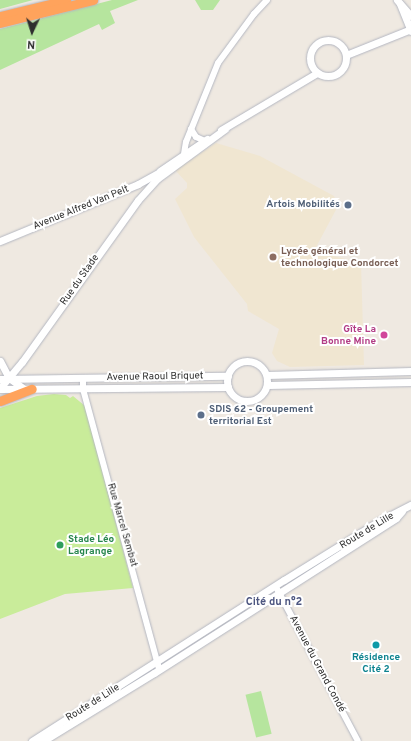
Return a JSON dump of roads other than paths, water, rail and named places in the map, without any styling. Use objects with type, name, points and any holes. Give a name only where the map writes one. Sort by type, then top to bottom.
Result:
[{"type":"highway","points":[[0,16],[66,0]]},
{"type":"highway","points":[[0,23],[93,0]]},
{"type":"highway","points":[[0,401],[28,389]]},
{"type":"main road","points":[[399,2],[411,16]]},
{"type":"main road","points":[[346,55],[411,30],[399,2]]},
{"type":"main road","points":[[334,41],[346,55],[343,69],[336,75],[326,76],[317,73],[310,57],[316,44],[334,41]]},
{"type":"main road","name":"Avenue Alfred Van Pelt","points":[[153,183],[225,129],[317,73]]},
{"type":"main road","name":"Avenue Alfred Van Pelt","points":[[0,241],[128,189],[206,142]]},
{"type":"main road","name":"Avenue Alfred Van Pelt","points":[[160,171],[174,167]]},
{"type":"main road","name":"Rue du Stade","points":[[0,388],[9,378],[138,200],[153,183]]},
{"type":"main road","points":[[138,184],[138,200]]},
{"type":"main road","points":[[128,189],[134,191],[138,200]]},
{"type":"main road","points":[[247,361],[258,364],[267,375],[268,385],[261,397],[246,402],[236,398],[228,387],[228,376],[237,364],[247,361]]},
{"type":"main road","points":[[0,362],[9,378],[28,389]]},
{"type":"main road","points":[[267,375],[411,371]]},
{"type":"main road","name":"Avenue Raoul Briquet","points":[[0,379],[228,376]]},
{"type":"main road","points":[[268,385],[411,382]]},
{"type":"main road","name":"Avenue Raoul Briquet","points":[[0,388],[83,389],[228,387]]},
{"type":"main road","name":"Route de Lille","points":[[43,741],[277,589],[396,518],[402,511],[411,505]]},
{"type":"main road","name":"Route de Lille","points":[[32,741],[159,665]]},
{"type":"street","points":[[184,154],[191,129],[218,63],[258,9],[267,0]]},
{"type":"street","points":[[191,129],[206,142]]},
{"type":"street","points":[[83,378],[83,389]]},
{"type":"street","name":"Rue Marcel Sembat","points":[[83,389],[159,665]]},
{"type":"street","name":"Avenue du Grand Condé","points":[[277,589],[358,741]]},
{"type":"place","name":"Artois Mobilités","points":[[348,205]]},
{"type":"place","name":"Lycée général et technologique Condorcet","points":[[273,257]]},
{"type":"place","name":"Gîte La Bonne Mine","points":[[384,335]]},
{"type":"place","name":"SDIS 62 - Groupement territorial Est","points":[[201,415]]},
{"type":"place","name":"Stade Léo Lagrange","points":[[60,545]]},
{"type":"place","name":"Résidence Cité 2","points":[[376,645]]},
{"type":"district","name":"Cité du n°2","points":[[274,602]]}]
